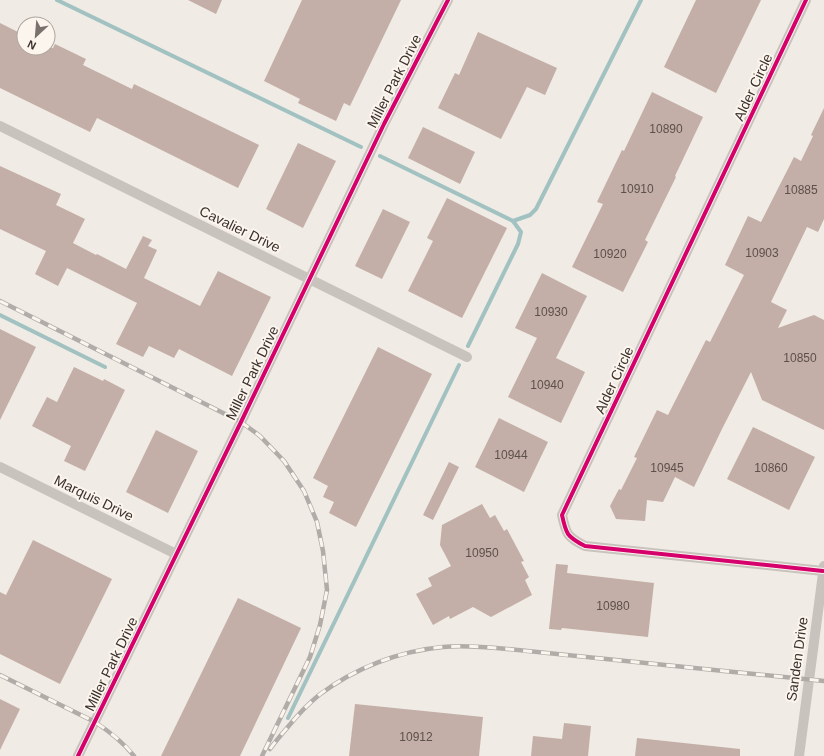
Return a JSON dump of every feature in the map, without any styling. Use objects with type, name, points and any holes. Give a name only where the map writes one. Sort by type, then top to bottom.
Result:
[{"type":"street","name":"Miller Park Drive","points":[[78,756],[384,124],[448,0]]},
{"type":"street","name":"Alder Circle","points":[[806,0],[562,515],[566,531],[573,540],[585,546],[824,568]]},
{"type":"street","name":"Cavalier Drive","points":[[0,126],[467,357]]},
{"type":"street","name":"Marquis Drive","points":[[0,467],[176,554]]},
{"type":"street","name":"Sanden Drive","points":[[799,756],[824,568]]},
{"type":"building","points":[[188,0],[222,0],[216,14]]},
{"type":"building","points":[[302,0],[401,0],[350,106],[344,103],[336,121],[298,103],[300,99],[264,81]]},
{"type":"building","points":[[696,0],[761,0],[716,93],[664,67]]},
{"type":"building","points":[[0,23],[16,31],[16,56],[56,56],[56,44],[86,59],[83,65],[132,89],[134,84],[259,145],[238,188],[97,118],[90,132],[0,88]]},
{"type":"building","points":[[478,32],[557,68],[545,95],[527,87],[501,139],[438,108],[455,73],[459,75]]},
{"type":"building","points":[[652,92],[703,117],[645,240],[648,242],[623,292],[572,267],[603,204],[597,202],[622,150],[624,151]]},
{"type":"building","points":[[824,108],[824,219],[818,232],[807,227],[771,302],[787,310],[778,328],[814,315],[824,320],[824,430],[762,400],[751,372],[694,487],[675,477],[663,502],[647,500],[645,521],[616,519],[610,506],[619,489],[621,490],[637,458],[634,457],[657,410],[668,415],[706,340],[710,342],[744,275],[725,265],[748,216],[761,222],[794,157],[801,161]]},
{"type":"building","points":[[423,127],[475,152],[460,184],[408,158]]},
{"type":"building","points":[[298,143],[336,161],[303,228],[266,209]]},
{"type":"building","points":[[0,166],[61,194],[56,205],[85,219],[73,243],[96,255],[97,254],[126,269],[143,236],[152,240],[148,246],[157,250],[144,278],[200,306],[218,271],[271,297],[232,376],[179,349],[174,358],[149,346],[143,357],[116,344],[137,303],[67,268],[58,286],[35,274],[46,251],[0,229]]},
{"type":"building","points":[[447,198],[507,228],[462,318],[408,291],[433,241],[427,238]]},
{"type":"building","points":[[383,209],[410,222],[382,279],[355,266]]},
{"type":"building","points":[[542,273],[587,296],[556,358],[585,372],[561,423],[508,397],[537,338],[515,328]]},
{"type":"building","points":[[0,329],[36,347],[0,420]]},
{"type":"building","points":[[378,347],[432,374],[356,527],[329,513],[334,502],[323,497],[328,486],[313,478]]},
{"type":"building","points":[[74,367],[103,381],[104,379],[125,390],[85,471],[64,461],[71,446],[32,426],[47,397],[57,402]]},
{"type":"building","points":[[499,418],[548,442],[524,492],[475,467]]},
{"type":"building","points":[[753,427],[815,457],[789,510],[727,479]]},
{"type":"building","points":[[156,430],[198,451],[168,513],[126,492]]},
{"type":"building","points":[[449,462],[459,467],[433,520],[423,515]]},
{"type":"building","points":[[482,504],[490,518],[495,515],[504,531],[507,529],[524,561],[521,562],[529,577],[525,580],[532,595],[491,617],[473,607],[450,619],[449,616],[433,625],[416,594],[432,586],[428,578],[451,566],[440,545],[442,525]]},
{"type":"building","points":[[33,540],[112,579],[60,684],[0,654],[0,592],[6,595]]},
{"type":"building","points":[[556,564],[568,565],[567,573],[654,583],[648,637],[562,628],[561,630],[549,629]]},
{"type":"building","points":[[238,598],[301,628],[240,756],[161,756]]},
{"type":"building","points":[[0,699],[20,709],[0,750]]},
{"type":"building","points":[[355,704],[483,717],[479,756],[349,756]]},
{"type":"building","points":[[564,723],[591,726],[588,756],[531,756],[533,736],[562,739]]},
{"type":"building","points":[[637,738],[740,749],[740,756],[635,756]]},
{"type":"waterway","points":[[57,0],[361,147]]},
{"type":"waterway","points":[[513,221],[530,215],[536,209],[641,0]]},
{"type":"waterway","points":[[380,156],[513,221],[521,232],[518,244],[468,346]]},
{"type":"waterway","points":[[0,315],[105,367]]},
{"type":"waterway","points":[[288,718],[459,365]]},
{"type":"railway","points":[[0,301],[241,422],[260,436],[284,461],[304,491],[317,522],[323,551],[327,590],[320,625],[310,657],[262,756]]},
{"type":"railway","points":[[270,749],[294,719],[311,702],[333,685],[347,677],[378,662],[410,652],[451,646],[499,648],[824,681]]},
{"type":"railway","points":[[0,675],[95,722],[116,738],[134,756]]},
{"type":"cycle path","points":[[78,756],[384,124],[448,0]]},
{"type":"cycle path","points":[[806,0],[562,515],[568,534],[574,540],[585,546],[823,571]]}]
